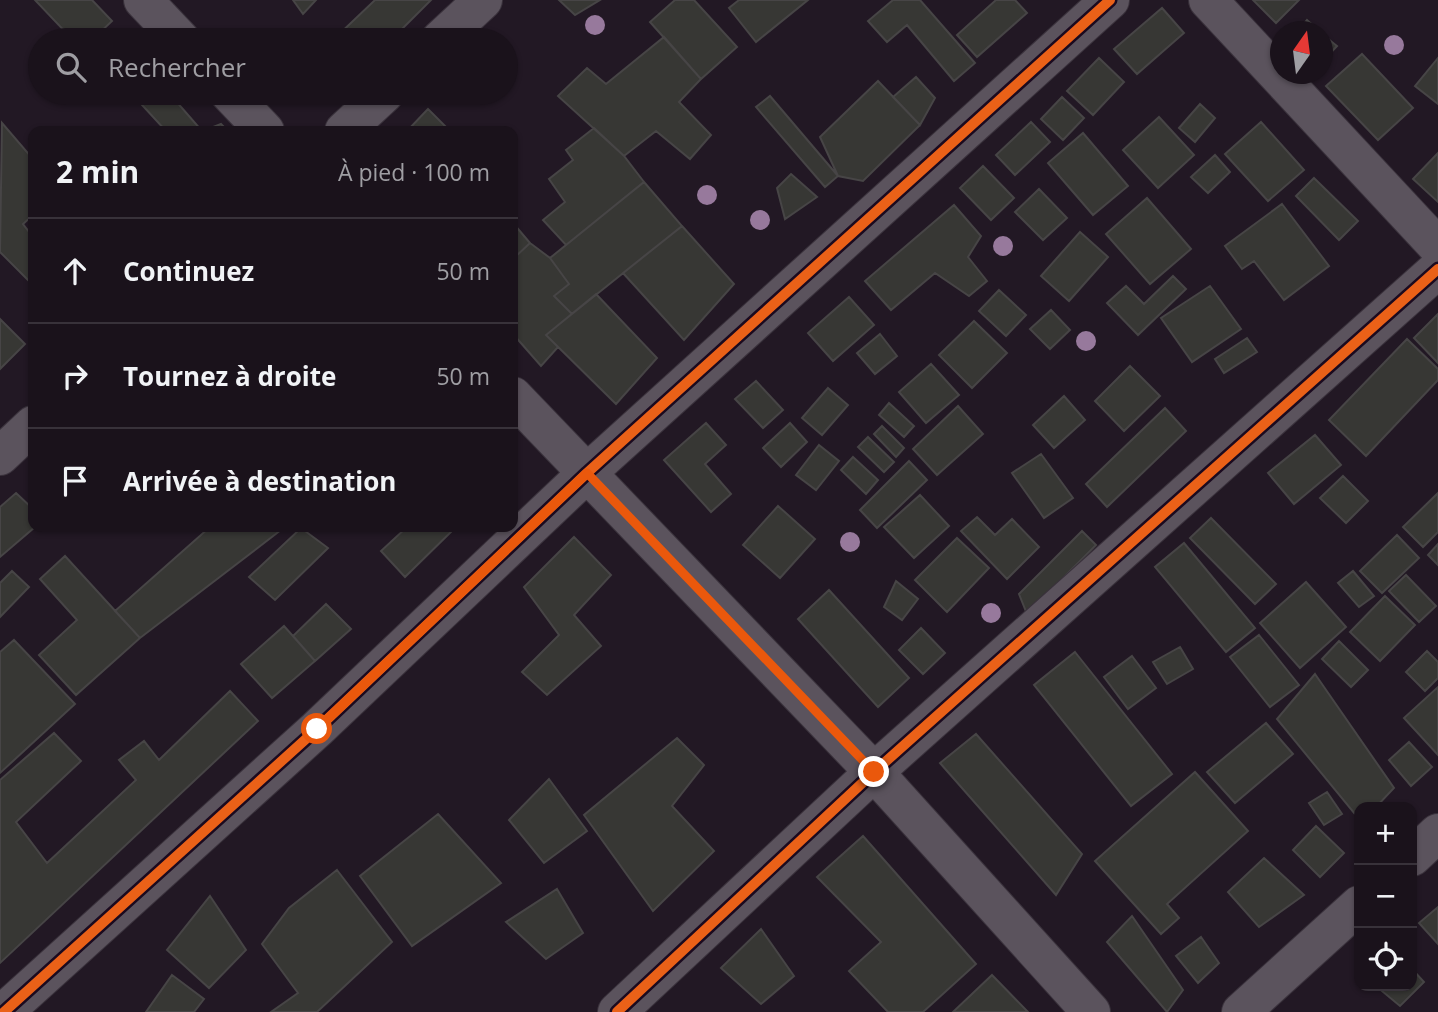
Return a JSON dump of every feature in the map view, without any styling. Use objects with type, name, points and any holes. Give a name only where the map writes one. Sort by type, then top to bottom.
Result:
[{"type":"street","points":[[144,0],[170,28]]},
{"type":"street","points":[[453,28],[483,0]]},
{"type":"street","points":[[4,1012],[317,729],[587,473],[1110,0]]},
{"type":"street","points":[[1208,0],[1438,247]]},
{"type":"street","points":[[240,105],[260,126]]},
{"type":"street","points":[[349,126],[372,105]]},
{"type":"street","points":[[617,1012],[874,772],[1438,269]]},
{"type":"street","points":[[518,401],[874,772],[1091,1012]]},
{"type":"street","points":[[0,456],[28,430]]},
{"type":"street","points":[[1417,852],[1438,833]]},
{"type":"street","points":[[1241,1012],[1354,910]]},
{"type":"building","points":[[35,0],[92,0],[112,21],[105,28],[62,28]]},
{"type":"building","points":[[293,0],[316,0],[303,14]]},
{"type":"building","points":[[375,0],[431,0],[403,28],[346,28]]},
{"type":"building","points":[[559,0],[600,0],[575,15]]},
{"type":"building","points":[[675,0],[694,0],[737,47],[701,79],[650,22]]},
{"type":"building","points":[[739,0],[808,0],[756,42],[729,8]]},
{"type":"building","points":[[893,0],[920,0],[975,63],[954,81],[907,25],[887,42],[868,21]]},
{"type":"building","points":[[996,0],[1015,0],[1027,13],[977,57],[957,35]]},
{"type":"building","points":[[1253,0],[1299,0],[1278,21],[1274,21]]},
{"type":"building","points":[[1162,8],[1184,33],[1137,74],[1114,49]]},
{"type":"building","points":[[664,37],[701,79],[679,102],[711,135],[690,159],[656,131],[624,156],[558,96],[587,68],[606,84]]},
{"type":"building","points":[[1362,54],[1413,108],[1378,140],[1326,86],[1333,84],[1333,80]]},
{"type":"building","points":[[1099,58],[1124,82],[1093,115],[1067,91]]},
{"type":"building","points":[[1438,58],[1438,104],[1415,86]]},
{"type":"building","points":[[916,77],[935,98],[920,125],[893,97]]},
{"type":"building","points":[[878,81],[920,125],[863,181],[838,176],[820,137]]},
{"type":"building","points":[[770,96],[838,176],[825,187],[756,107]]},
{"type":"building","points":[[1062,97],[1084,118],[1063,140],[1041,119]]},
{"type":"building","points":[[1200,104],[1215,118],[1195,142],[1179,128]]},
{"type":"building","points":[[142,105],[179,105],[198,126],[161,126]]},
{"type":"building","points":[[428,109],[445,126],[412,126]]},
{"type":"building","points":[[1159,117],[1194,155],[1158,188],[1123,150]]},
{"type":"building","points":[[1031,122],[1050,142],[1015,175],[996,155]]},
{"type":"building","points":[[1261,122],[1304,170],[1268,201],[1225,154]]},
{"type":"building","points":[[2,123],[28,153],[28,220],[23,224],[28,230],[28,280],[0,252]]},
{"type":"building","points":[[594,128],[624,156],[644,182],[566,245],[543,220],[565,202],[549,179],[573,160],[566,150]]},
{"type":"building","points":[[1083,133],[1128,186],[1093,215],[1048,163]]},
{"type":"building","points":[[1438,153],[1438,202],[1413,179]]},
{"type":"building","points":[[1215,155],[1230,172],[1208,193],[1191,177]]},
{"type":"building","points":[[983,166],[1014,198],[991,220],[960,188]]},
{"type":"building","points":[[791,174],[817,197],[785,219],[777,188]]},
{"type":"building","points":[[1314,178],[1358,221],[1339,240],[1296,196]]},
{"type":"building","points":[[644,182],[682,226],[572,314],[554,296],[569,284],[550,258]]},
{"type":"building","points":[[1039,189],[1067,218],[1043,240],[1015,212]]},
{"type":"building","points":[[1147,198],[1191,249],[1150,284],[1106,234]]},
{"type":"building","points":[[1282,204],[1329,266],[1284,300],[1254,261],[1242,269],[1225,246]]},
{"type":"building","points":[[954,205],[981,236],[968,257],[987,281],[969,296],[935,273],[891,310],[865,281]]},
{"type":"building","points":[[682,226],[734,284],[684,340],[623,273]]},
{"type":"building","points":[[518,229],[530,243],[518,254]]},
{"type":"building","points":[[1080,232],[1108,257],[1069,301],[1041,276]]},
{"type":"building","points":[[530,243],[550,258],[569,284],[554,296],[572,314],[546,335],[558,347],[541,366],[518,340],[518,254]]},
{"type":"building","points":[[1173,276],[1186,289],[1138,335],[1107,303],[1126,286],[1144,304]]},
{"type":"building","points":[[1210,286],[1241,329],[1192,362],[1161,318]]},
{"type":"building","points":[[999,290],[1026,315],[1006,336],[979,311]]},
{"type":"building","points":[[596,294],[657,358],[616,404],[546,335]]},
{"type":"building","points":[[849,297],[874,325],[833,361],[808,333]]},
{"type":"building","points":[[1051,310],[1070,330],[1050,349],[1030,329]]},
{"type":"building","points":[[1438,314],[1438,363],[1414,338]]},
{"type":"building","points":[[0,319],[25,344],[0,369]]},
{"type":"building","points":[[974,321],[1007,353],[972,388],[939,355]]},
{"type":"building","points":[[880,334],[897,356],[875,374],[857,353]]},
{"type":"building","points":[[1247,338],[1257,352],[1224,373],[1215,359]]},
{"type":"building","points":[[1407,339],[1438,369],[1438,380],[1366,456],[1329,420]]},
{"type":"building","points":[[931,364],[959,395],[926,423],[899,392]]},
{"type":"building","points":[[1130,366],[1160,396],[1124,431],[1095,401]]},
{"type":"building","points":[[756,381],[783,410],[763,428],[735,399]]},
{"type":"building","points":[[828,388],[848,405],[822,435],[802,418]]},
{"type":"building","points":[[1064,396],[1085,420],[1054,448],[1033,425]]},
{"type":"building","points":[[889,403],[914,426],[904,437],[879,415]]},
{"type":"building","points":[[958,406],[983,434],[937,475],[913,449]]},
{"type":"building","points":[[1165,408],[1186,431],[1107,507],[1086,484]]},
{"type":"building","points":[[706,423],[726,445],[705,464],[731,494],[711,512],[664,460]]},
{"type":"building","points":[[790,423],[807,442],[781,467],[763,448]]},
{"type":"building","points":[[882,426],[904,448],[896,457],[874,434]]},
{"type":"building","points":[[1315,435],[1341,465],[1294,504],[1268,473]]},
{"type":"building","points":[[868,437],[894,462],[884,472],[858,447]]},
{"type":"building","points":[[819,445],[839,461],[816,490],[796,475]]},
{"type":"building","points":[[1041,454],[1073,498],[1044,518],[1012,473]]},
{"type":"building","points":[[853,457],[878,480],[866,494],[841,470]]},
{"type":"building","points":[[909,461],[927,480],[877,528],[860,510]]},
{"type":"building","points":[[1343,476],[1368,501],[1346,523],[1320,498]]},
{"type":"building","points":[[16,493],[28,504],[29,532],[0,557],[0,507]]},
{"type":"building","points":[[1438,493],[1438,532],[1423,547],[1403,527]]},
{"type":"building","points":[[920,495],[949,526],[914,558],[884,527]]},
{"type":"building","points":[[778,506],[815,539],[780,578],[743,545]]},
{"type":"building","points":[[977,517],[995,535],[1012,519],[1039,547],[1007,579],[961,531]]},
{"type":"building","points":[[1211,518],[1276,584],[1255,604],[1190,538]]},
{"type":"building","points":[[1082,531],[1096,545],[1027,614],[1019,594]]},
{"type":"building","points":[[204,532],[278,532],[140,638],[115,611]]},
{"type":"building","points":[[297,532],[306,532],[328,548],[275,600],[249,577]]},
{"type":"building","points":[[402,532],[451,532],[405,577],[381,551]]},
{"type":"building","points":[[1397,535],[1419,558],[1382,593],[1360,571]]},
{"type":"building","points":[[574,537],[611,575],[574,615],[601,646],[547,695],[522,672],[559,635],[524,587]]},
{"type":"building","points":[[957,538],[989,568],[947,612],[915,580]]},
{"type":"building","points":[[1184,543],[1255,628],[1226,652],[1155,567]]},
{"type":"building","points":[[1438,544],[1438,565],[1428,555]]},
{"type":"building","points":[[65,556],[140,638],[76,695],[39,655],[77,620],[40,579]]},
{"type":"building","points":[[12,571],[29,587],[0,617],[0,583]]},
{"type":"building","points":[[1353,571],[1374,596],[1359,607],[1338,583]]},
{"type":"building","points":[[1406,575],[1436,606],[1419,622],[1389,591]]},
{"type":"building","points":[[896,581],[918,599],[902,620],[884,607]]},
{"type":"building","points":[[1306,582],[1346,627],[1300,668],[1260,623]]},
{"type":"building","points":[[829,590],[909,678],[878,707],[798,619]]},
{"type":"building","points":[[1385,596],[1415,625],[1380,661],[1350,632]]},
{"type":"building","points":[[326,604],[351,629],[315,661],[293,636]]},
{"type":"building","points":[[284,626],[315,661],[272,698],[241,664]]},
{"type":"building","points":[[921,628],[945,653],[923,674],[899,650]]},
{"type":"building","points":[[1259,635],[1299,685],[1270,707],[1230,657]]},
{"type":"building","points":[[14,640],[75,704],[0,773],[0,652]]},
{"type":"building","points":[[1339,641],[1368,670],[1351,687],[1322,659]]},
{"type":"building","points":[[1180,647],[1193,669],[1167,684],[1153,662]]},
{"type":"building","points":[[1427,651],[1438,662],[1438,678],[1425,691],[1406,672]]},
{"type":"building","points":[[1075,652],[1172,774],[1131,806],[1034,685]]},
{"type":"building","points":[[1132,656],[1156,688],[1128,709],[1104,677]]},
{"type":"building","points":[[1315,674],[1394,788],[1381,802],[1354,802],[1354,813],[1277,719]]},
{"type":"building","points":[[1438,687],[1438,755],[1404,718]]},
{"type":"building","points":[[230,691],[258,721],[0,963],[0,780],[54,733],[81,761],[16,822],[47,863],[136,780],[119,760],[144,741],[159,760]]},
{"type":"building","points":[[1266,723],[1293,754],[1235,803],[1207,772]]},
{"type":"building","points":[[976,734],[1082,854],[1056,895],[940,763]]},
{"type":"building","points":[[677,738],[704,765],[672,806],[714,851],[653,911],[584,815]]},
{"type":"building","points":[[1409,742],[1432,767],[1411,786],[1389,760]]},
{"type":"building","points":[[1195,772],[1248,831],[1167,904],[1179,918],[1161,934],[1095,861]]},
{"type":"building","points":[[549,779],[587,831],[544,863],[509,820]]},
{"type":"building","points":[[1327,792],[1342,814],[1324,825],[1309,803]]},
{"type":"building","points":[[438,814],[501,883],[412,946],[360,876]]},
{"type":"building","points":[[1316,826],[1344,853],[1320,877],[1293,850]]},
{"type":"building","points":[[863,836],[976,964],[923,1012],[888,1012],[849,971],[881,942],[817,877]]},
{"type":"building","points":[[1264,858],[1304,895],[1259,927],[1228,892]]},
{"type":"building","points":[[337,870],[392,942],[317,1012],[271,1012],[298,993],[262,944],[289,908]]},
{"type":"building","points":[[557,889],[583,933],[546,959],[506,922]]},
{"type":"building","points":[[210,896],[246,950],[209,988],[167,950]]},
{"type":"building","points":[[1438,907],[1438,944],[1419,923]]},
{"type":"building","points":[[1132,916],[1183,990],[1167,1012],[1107,942]]},
{"type":"building","points":[[761,929],[794,976],[761,1004],[721,968]]},
{"type":"building","points":[[1201,937],[1219,963],[1198,983],[1176,956]]},
{"type":"building","points":[[1417,974],[1424,982],[1417,989]]},
{"type":"building","points":[[172,975],[204,999],[194,1012],[146,1012]]},
{"type":"building","points":[[992,975],[1028,1012],[953,1012]]},
{"type":"building","points":[[1382,991],[1415,991],[1400,1006]]},
{"type":"cycle path","points":[[4,1012],[317,729],[587,473],[1110,0]]},
{"type":"cycle path","points":[[617,1012],[874,772],[1438,269]]},
{"type":"route","points":[[317,729],[587,473],[874,772]]}]
